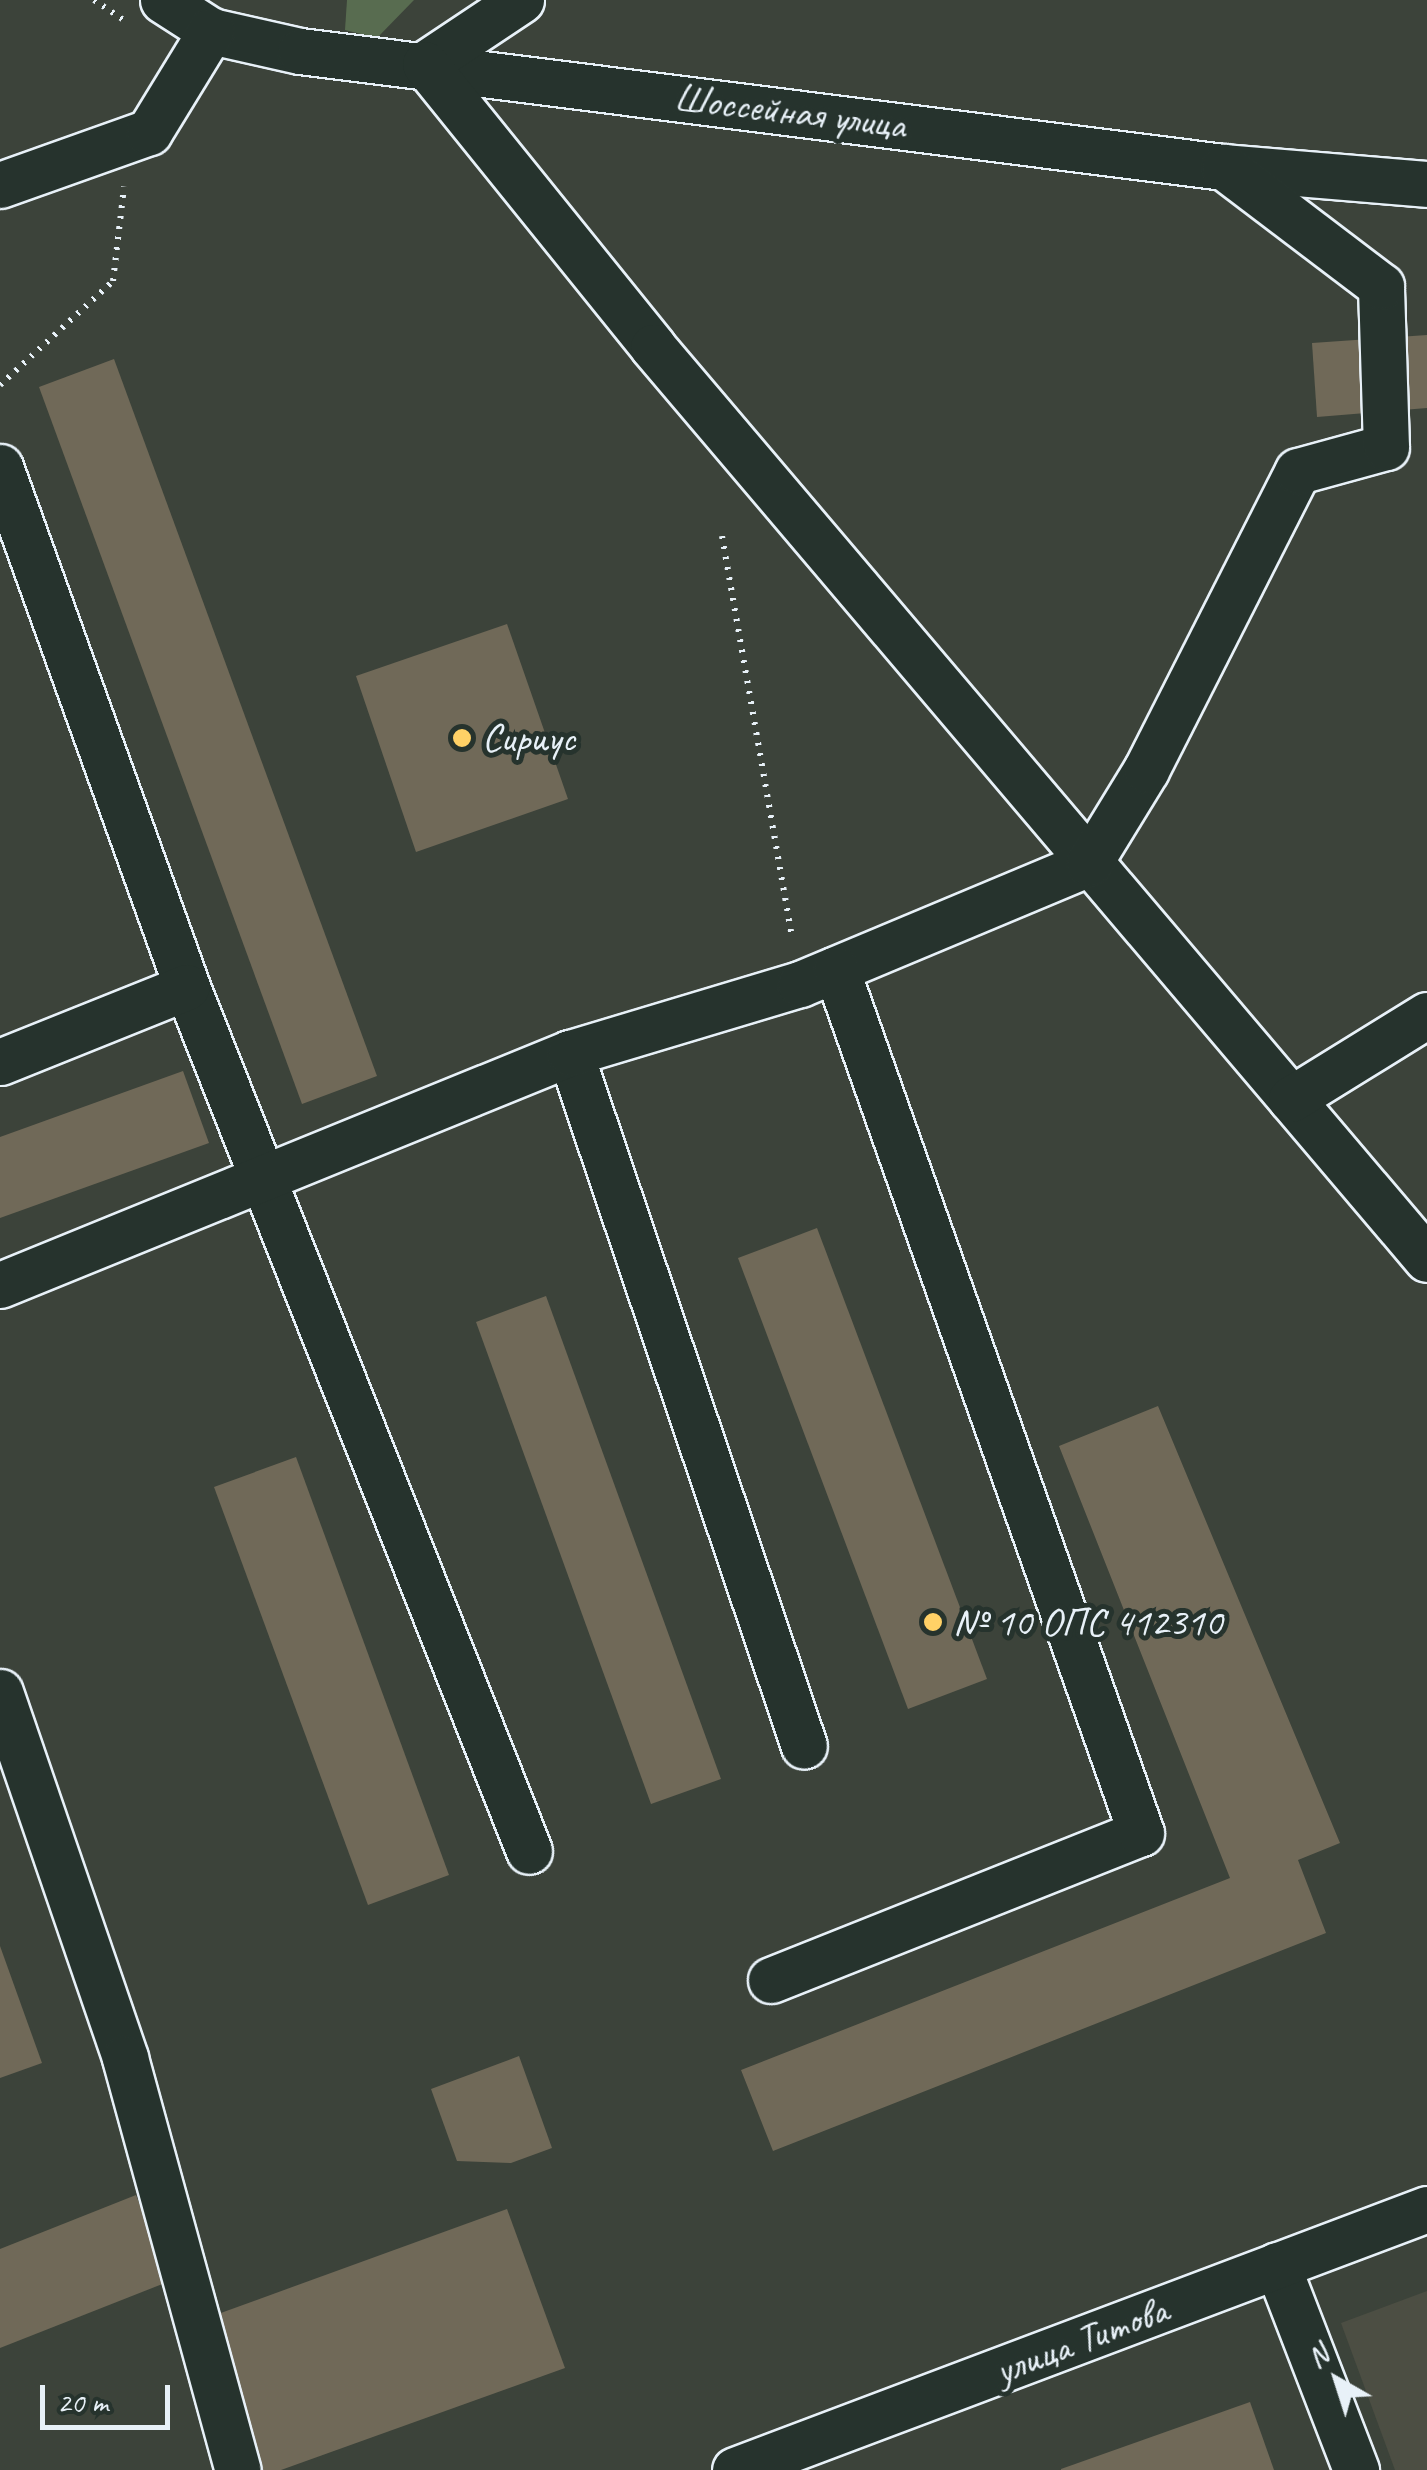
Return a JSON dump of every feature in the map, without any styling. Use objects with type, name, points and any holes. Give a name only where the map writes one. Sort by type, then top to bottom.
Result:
[{"type":"street","name":"Шоссейная улица","points":[[164,0],[211,31],[300,51],[1224,167],[1427,184]]},
{"type":"street","points":[[521,0],[424,64],[653,348],[1427,1259]]},
{"type":"street","points":[[0,185],[149,132],[211,31]]},
{"type":"street","points":[[0,1285],[570,1052],[818,977],[1089,862],[1146,770],[1298,471],[1386,447],[1381,286],[1224,167]]},
{"type":"street","points":[[0,467],[187,987],[530,1851]]},
{"type":"street","points":[[771,1980],[1141,1834],[818,977]]},
{"type":"street","points":[[0,1062],[187,987]]},
{"type":"street","points":[[1291,1099],[1427,1015]]},
{"type":"street","points":[[570,1052],[804,1746]]},
{"type":"street","points":[[0,1692],[125,2058],[238,2470]]},
{"type":"street","name":"улица Титова","points":[[735,2470],[1427,2209]]},
{"type":"street","points":[[1278,2266],[1356,2470]]},
{"type":"path","points":[[0,385],[113,281],[126,168],[149,132]]},
{"type":"path","points":[[722,536],[818,977]]},
{"type":"shaded area","points":[[1427,2291],[1427,2470],[1395,2470],[1341,2323]]},
{"type":"green space","points":[[347,0],[414,0],[377,38],[345,30]]},
{"type":"building","points":[[1427,335],[1427,408],[1317,417],[1312,343]]},
{"type":"building","points":[[114,359],[377,1076],[302,1104],[39,387]]},
{"type":"building","name":"Сириус","points":[[507,624],[568,799],[416,852],[356,676]]},
{"type":"building","points":[[183,1071],[209,1143],[0,1218],[0,1137]]},
{"type":"building","points":[[817,1228],[987,1679],[908,1709],[738,1258]]},
{"type":"building","points":[[546,1296],[721,1779],[651,1804],[476,1322]]},
{"type":"building","points":[[1158,1406],[1340,1843],[1298,1860],[1326,1933],[773,2151],[741,2070],[1230,1878],[1059,1446]]},
{"type":"building","points":[[296,1457],[449,1875],[368,1905],[214,1487]]},
{"type":"building","points":[[0,1946],[42,2063],[0,2078]]},
{"type":"building","points":[[519,2056],[552,2148],[511,2163],[457,2161],[431,2089]]},
{"type":"building","points":[[136,2195],[170,2281],[0,2348],[0,2249]]},
{"type":"building","points":[[507,2209],[565,2368],[281,2470],[262,2470],[207,2318]]},
{"type":"building","points":[[1250,2402],[1274,2470],[1061,2470],[1061,2469]]},
{"type":"place","name":"Сириус","points":[[462,738]]},
{"type":"place","name":"№ 10 ОПС 412310","points":[[933,1622]]}]
